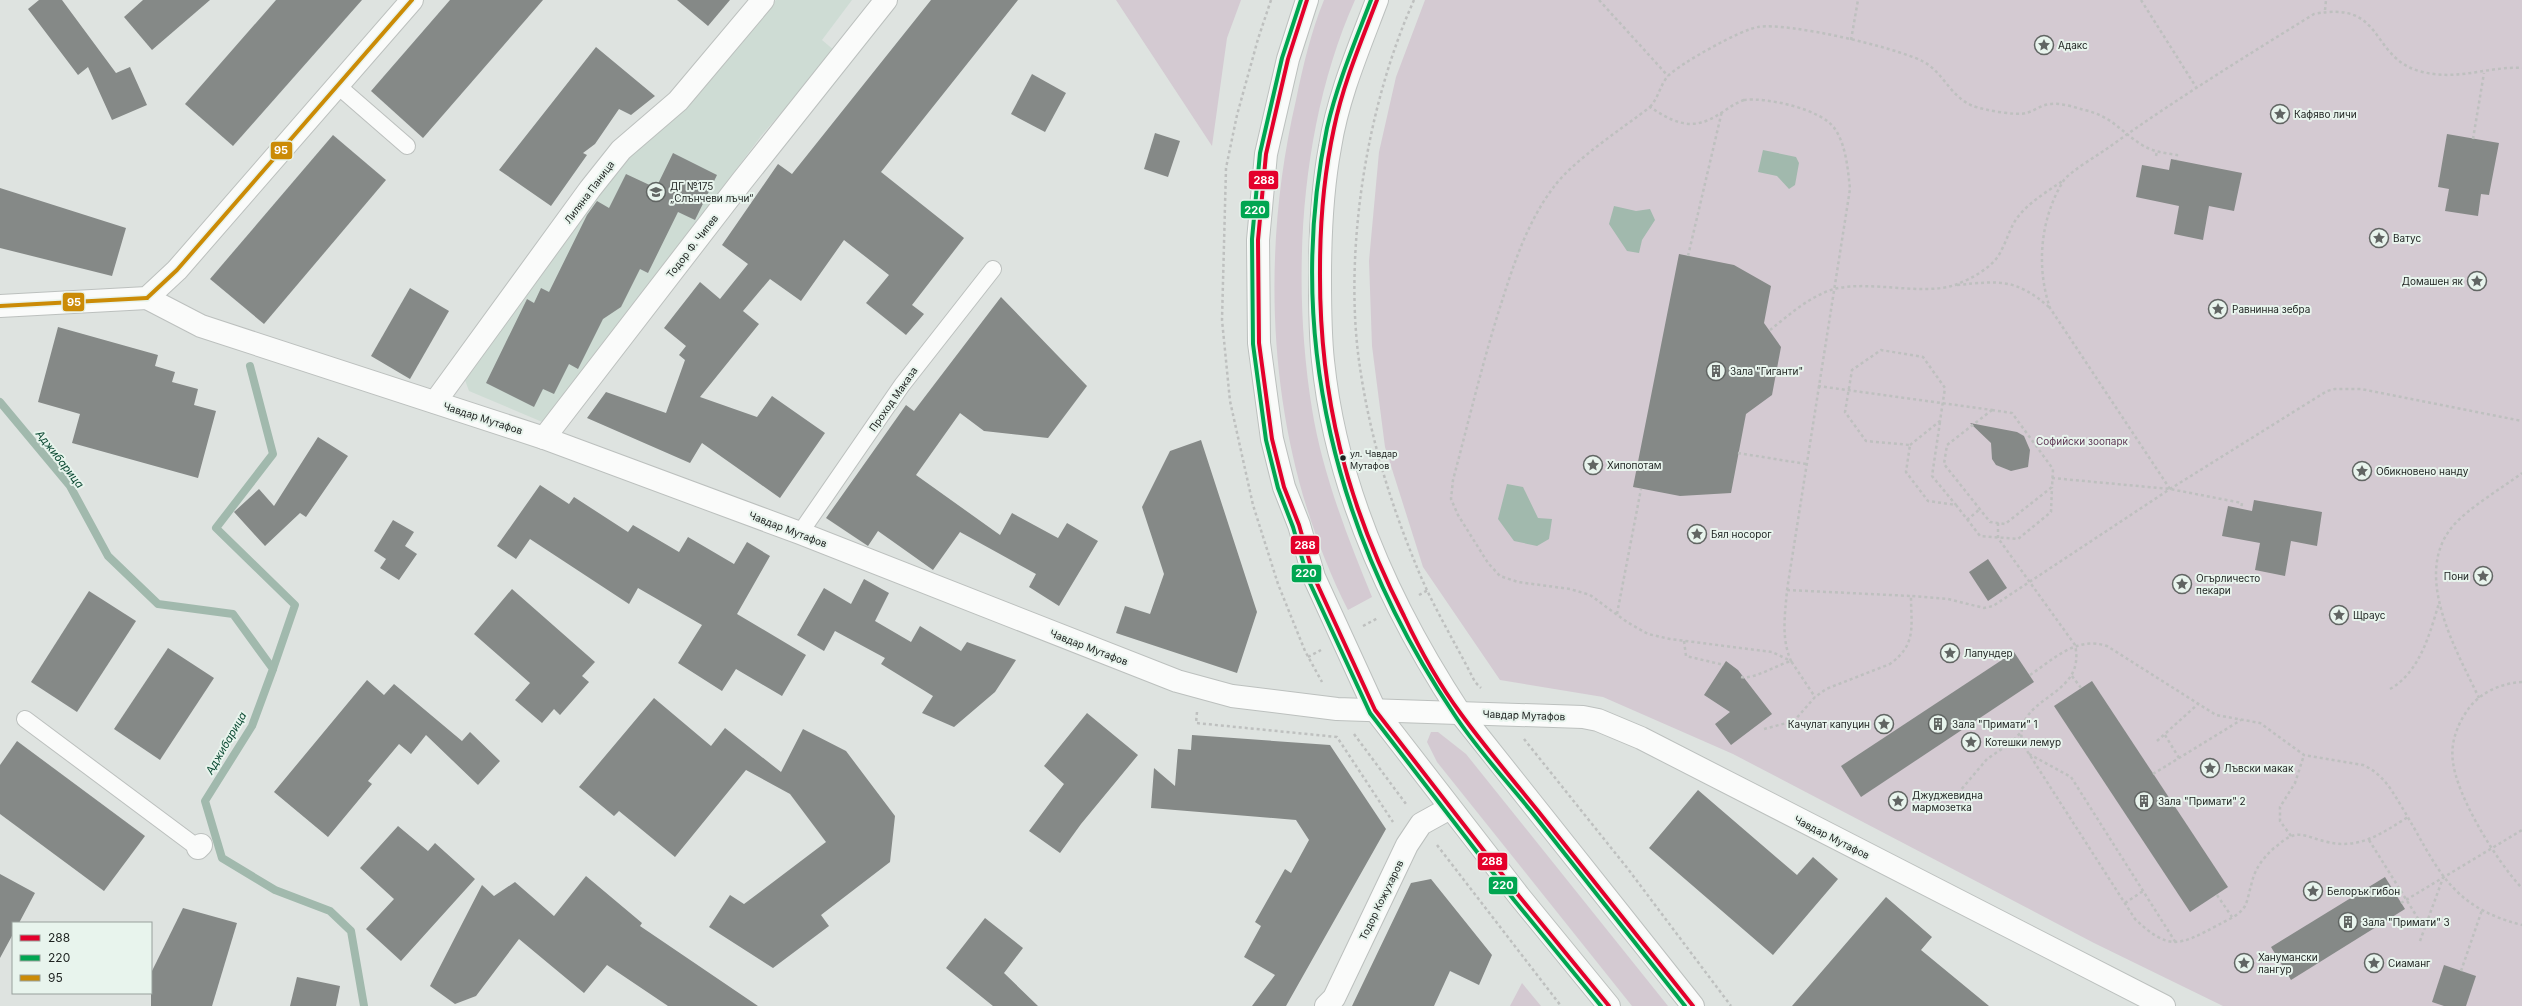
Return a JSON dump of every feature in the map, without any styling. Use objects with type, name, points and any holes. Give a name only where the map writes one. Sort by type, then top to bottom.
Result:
[{"type":"street","points":[[0,306],[146,298],[177,270],[412,0]]},
{"type":"street","name":"Лиляна Паница","points":[[435,402],[590,189],[621,150],[678,101],[763,0]]},
{"type":"street","name":"Тодор Ф. Чипев","points":[[544,438],[742,181],[886,0]]},
{"type":"street","points":[[1307,0],[1288,59],[1266,154],[1258,240],[1259,343],[1272,439],[1284,487],[1299,525],[1314,576],[1375,710],[1450,808],[1609,1006]]},
{"type":"street","points":[[1377,0],[1340,102],[1330,146],[1323,192],[1320,247],[1323,361],[1336,435],[1361,520],[1411,633],[1460,712],[1693,1006]]},
{"type":"street","name":"Чавдар Мутафов","points":[[146,298],[200,326],[544,438],[800,533],[1155,672],[1200,687],[1260,700],[1337,709],[1583,717],[1598,720],[1617,727],[2164,1006]]},
{"type":"street","name":"Тодор Кожухаров","points":[[1326,1006],[1334,998],[1407,845],[1421,824],[1450,808]]},
{"type":"lane","points":[[338,86],[407,146]]},
{"type":"lane","name":"Проход Маказа","points":[[800,533],[902,385],[993,269]]},
{"type":"lane","points":[[25,720],[200,846]]},
{"type":"path","points":[[1234,130],[1258,39],[1271,0]]},
{"type":"path","points":[[1414,0],[1401,30],[1376,112],[1361,199],[1355,270],[1358,352],[1373,436],[1391,498],[1414,561],[1476,682]]},
{"type":"path","points":[[1600,0],[1668,76]]},
{"type":"path","points":[[1851,40],[1858,0]]},
{"type":"path","points":[[2141,0],[2196,86]]},
{"type":"path","points":[[2325,10],[2326,0]]},
{"type":"path","points":[[1954,285],[1970,278],[1996,260],[2017,218],[2029,205],[2196,86],[2314,14],[2325,10],[2341,8],[2360,13]]},
{"type":"path","points":[[2373,23],[2393,56],[2419,71],[2461,76],[2522,68]]},
{"type":"path","points":[[1791,661],[1772,652],[1684,641],[1648,634],[1590,595],[1570,589],[1518,582],[1500,576],[1484,557],[1458,515],[1451,499],[1453,480],[1491,337],[1508,283],[1534,220],[1553,188],[1573,168],[1650,107],[1656,101],[1668,76],[1734,36],[1758,27],[1788,28],[1851,40],[1922,61],[1932,67],[1962,101],[1975,106],[2018,114],[2027,114],[2044,105],[2058,104],[2099,115],[2128,133],[2143,146],[2177,156],[2176,160]]},
{"type":"path","points":[[2473,139],[2484,73]]},
{"type":"path","points":[[1650,107],[1664,116],[1686,124],[1695,124],[1709,120],[1722,111],[1744,100],[1771,101],[1822,117],[1836,130],[1846,161],[1850,189],[1787,590],[1784,631],[1785,648],[1791,661],[1815,696]]},
{"type":"path","points":[[1688,256],[1722,111]]},
{"type":"path","points":[[2156,156],[2157,151]]},
{"type":"path","points":[[2050,308],[2044,289],[2040,268],[2048,219],[2065,179]]},
{"type":"path","points":[[1770,330],[1810,301],[1834,289],[2006,283],[2022,287],[2035,295],[2050,308],[2170,490]]},
{"type":"path","points":[[1818,386],[1848,391],[1942,404],[2012,413],[2053,469],[2051,512],[2018,539],[1980,536],[1932,476],[1942,404],[1945,388],[1923,357],[1881,350],[1852,370],[1848,391],[1845,412],[1866,441],[1910,445]]},
{"type":"path","points":[[1787,590],[1948,598],[1984,608],[1993,606],[2317,396],[2336,389],[2361,389],[2522,421]]},
{"type":"path","points":[[1992,410],[1947,445],[1944,464],[1990,522],[2006,524],[2052,487]]},
{"type":"path","points":[[1940,421],[1910,445],[1906,472],[1928,501],[1956,506]]},
{"type":"path","points":[[1738,453],[1806,464]]},
{"type":"path","points":[[2479,698],[2450,636],[2439,602],[2437,565],[2443,544],[2452,528],[2522,473]]},
{"type":"path","points":[[2052,478],[2170,490],[2242,503],[2241,508]]},
{"type":"path","points":[[1617,614],[1641,489]]},
{"type":"path","points":[[1967,520],[1980,509]]},
{"type":"path","points":[[1998,523],[1998,538],[2075,645],[2077,653],[2072,676],[2065,686],[2031,709],[2025,719],[2022,731],[2022,743],[2026,752],[2135,918],[2151,934],[2176,943],[2190,940],[2232,918],[2246,905],[2257,868],[2264,857],[2291,836],[2307,836],[2344,845],[2369,840],[2408,816]]},
{"type":"path","points":[[1764,729],[1794,721],[1815,696],[1826,689],[1890,664],[1907,649],[1911,637],[1912,596]]},
{"type":"path","points":[[2390,689],[2407,675],[2418,658],[2430,632],[2439,602]]},
{"type":"path","points":[[1684,641],[1686,656],[1724,665]]},
{"type":"path","points":[[2030,675],[2075,645],[2096,642],[2107,646],[2216,715],[2260,723],[2304,755],[2363,765],[2372,769],[2389,786],[2443,877],[2463,899],[2482,910],[2522,925]]},
{"type":"path","points":[[1308,657],[1321,650]]},
{"type":"path","points":[[1742,677],[1751,678],[1765,670],[1791,661]]},
{"type":"path","points":[[2072,676],[2081,688]]},
{"type":"path","points":[[2522,682],[2502,686],[2479,698],[2458,725],[2452,749],[2452,761],[2460,788],[2492,849],[2522,888]]},
{"type":"path","points":[[1200,687],[1196,723],[1337,737],[1407,845]]},
{"type":"path","points":[[2157,741],[2198,704]]},
{"type":"path","points":[[2153,774],[2242,720]]},
{"type":"path","points":[[1351,729],[1421,824],[1561,1006]]},
{"type":"path","points":[[1954,798],[1988,759],[2012,742],[2022,731]]},
{"type":"path","points":[[2165,735],[2179,758]]},
{"type":"path","points":[[1529,746],[1628,869],[1731,1006]]},
{"type":"path","points":[[2026,752],[2071,777],[2176,943]]},
{"type":"path","points":[[2291,836],[2280,820],[2280,807],[2295,783],[2304,755]]},
{"type":"path","points":[[2401,903],[2522,830]]},
{"type":"path","points":[[2369,840],[2424,928]]},
{"type":"path","points":[[2420,940],[2443,877]]},
{"type":"path","points":[[2125,903],[2144,891]]},
{"type":"path","points":[[2216,895],[2232,918]]},
{"type":"path","points":[[2460,971],[2482,910]]},
{"type":"shaded area","name":"ДГ №175 „Слънчеви лъчи“","points":[[776,0],[852,0],[822,40],[835,51],[761,136],[547,424],[469,391],[462,372],[625,153],[755,26]]},
{"type":"shaded area","points":[[1763,150],[1796,157],[1799,163],[1795,185],[1789,189],[1777,176],[1758,172]]},
{"type":"shaded area","points":[[1614,206],[1636,211],[1650,209],[1655,220],[1642,240],[1639,253],[1627,251],[1609,224]]},
{"type":"shaded area","points":[[1507,484],[1523,487],[1538,518],[1552,519],[1549,539],[1537,546],[1514,541],[1498,519]]},
{"type":"green space","points":[[1116,0],[1241,0],[1227,38],[1212,146]]},
{"type":"green space","points":[[1324,0],[1355,0],[1336,48],[1322,97],[1312,149],[1305,202],[1302,254],[1302,307],[1306,359],[1316,433],[1329,481],[1345,529],[1372,597],[1348,610],[1321,550],[1301,488],[1287,424],[1278,360],[1274,294],[1277,229],[1284,164],[1296,100],[1311,37]]},
{"type":"green space","name":"Софийски зоопарк","points":[[1425,0],[2522,0],[2522,1006],[2223,1006],[2094,943],[1733,754],[1603,697],[1500,680],[1423,567],[1385,447],[1372,346],[1369,261],[1379,152],[1396,77]]},
{"type":"green space","points":[[1431,732],[1438,732],[1466,754],[1668,1006],[1632,1006],[1437,762],[1427,742]]},
{"type":"green space","points":[[1522,983],[1541,1006],[1510,1006]]},
{"type":"building","points":[[39,0],[62,0],[116,73],[130,67],[147,105],[112,120],[88,67],[78,75],[28,9]]},
{"type":"building","points":[[143,0],[210,0],[152,50],[124,17]]},
{"type":"building","points":[[276,0],[362,0],[233,146],[185,104]]},
{"type":"building","points":[[450,0],[543,0],[423,138],[371,91]]},
{"type":"building","points":[[677,0],[730,0],[708,26]]},
{"type":"building","points":[[931,0],[1018,0],[881,172],[964,238],[912,305],[924,314],[906,335],[866,303],[889,275],[844,240],[801,301],[770,279],[743,311],[759,324],[700,397],[757,417],[772,396],[825,433],[780,498],[702,443],[690,463],[587,418],[606,392],[666,413],[685,360],[679,355],[686,346],[664,328],[700,282],[720,299],[748,264],[722,245],[778,164],[792,174]]},
{"type":"building","points":[[596,47],[655,96],[631,115],[619,109],[595,144],[583,153],[587,155],[551,206],[499,170]]},
{"type":"building","points":[[1032,74],[1066,93],[1045,132],[1011,114]]},
{"type":"building","points":[[1155,133],[1180,141],[1168,177],[1144,169]]},
{"type":"building","points":[[2447,134],[2499,143],[2489,195],[2481,194],[2478,216],[2445,211],[2449,189],[2438,187]]},
{"type":"building","points":[[333,135],[386,180],[264,324],[210,279]]},
{"type":"building","points":[[673,153],[717,175],[695,220],[678,212],[648,273],[640,269],[621,307],[603,319],[578,369],[569,364],[554,394],[543,389],[534,407],[486,383],[527,299],[534,303],[541,288],[549,292],[587,215],[597,201],[609,208],[626,174],[656,188]]},
{"type":"building","points":[[2171,159],[2242,173],[2234,211],[2209,206],[2203,240],[2174,234],[2179,206],[2136,197],[2142,165],[2169,170]]},
{"type":"building","points":[[0,188],[126,228],[112,276],[0,248]]},
{"type":"building","name":"Зала \"Гиганти\"","points":[[1679,254],[1734,265],[1771,286],[1764,323],[1781,347],[1772,395],[1746,414],[1731,493],[1680,496],[1633,487]]},
{"type":"building","points":[[410,288],[449,311],[410,379],[371,356]]},
{"type":"building","points":[[1001,297],[1087,386],[1048,438],[984,431],[960,413],[916,475],[1000,535],[1012,513],[1058,538],[1067,523],[1098,541],[1059,606],[1029,587],[1036,574],[960,532],[933,570],[878,531],[868,546],[826,518],[906,405],[914,411]]},
{"type":"building","points":[[58,327],[158,355],[155,366],[175,372],[172,382],[198,389],[194,405],[216,411],[198,478],[72,443],[80,414],[38,402]]},
{"type":"building","points":[[1970,423],[2017,432],[2024,436],[2030,450],[2028,467],[2011,471],[1996,465],[1992,459],[1991,443]]},
{"type":"building","points":[[318,437],[348,456],[306,517],[300,513],[265,546],[234,512],[259,489],[274,506]]},
{"type":"building","points":[[1201,440],[1257,612],[1237,673],[1116,633],[1125,606],[1150,614],[1164,574],[1142,507],[1170,451]]},
{"type":"building","points":[[540,485],[569,504],[574,497],[628,532],[633,525],[679,552],[688,537],[734,564],[747,542],[770,556],[737,614],[806,655],[782,696],[736,669],[722,691],[678,663],[702,625],[638,588],[629,604],[530,539],[516,559],[497,546]]},
{"type":"building","points":[[2254,500],[2322,512],[2317,546],[2291,541],[2285,576],[2255,570],[2260,543],[2222,536],[2228,506],[2252,511]]},
{"type":"building","points":[[393,520],[414,532],[405,546],[417,554],[399,580],[380,568],[386,559],[374,551]]},
{"type":"building","points":[[1988,559],[2007,588],[1988,601],[1969,572]]},
{"type":"building","points":[[864,579],[889,593],[875,621],[911,642],[920,626],[961,651],[967,642],[1016,660],[995,692],[954,727],[922,713],[933,696],[881,664],[885,658],[835,631],[824,651],[797,635],[824,588],[851,604]]},
{"type":"building","points":[[512,589],[595,662],[582,676],[589,682],[560,715],[554,709],[542,723],[515,700],[530,683],[474,634]]},
{"type":"building","points":[[89,591],[136,621],[77,712],[31,682]]},
{"type":"building","points":[[168,648],[214,678],[160,760],[114,729]]},
{"type":"building","name":"Зала \"Примати\" 1","points":[[2014,652],[2034,682],[1861,797],[1841,766]]},
{"type":"building","points":[[1726,661],[1738,670],[1772,714],[1731,745],[1715,724],[1730,712],[1704,695]]},
{"type":"building","points":[[367,680],[384,695],[394,684],[462,741],[470,732],[500,761],[478,785],[426,735],[411,754],[399,744],[368,781],[372,784],[328,837],[274,792]]},
{"type":"building","name":"Зала \"Примати\" 2","points":[[2092,681],[2228,887],[2190,912],[2054,706]]},
{"type":"building","points":[[654,698],[711,746],[725,728],[781,772],[803,729],[846,751],[895,816],[890,862],[821,915],[829,926],[773,968],[709,927],[730,895],[744,904],[826,842],[790,794],[746,770],[675,857],[619,811],[614,816],[579,787]]},
{"type":"building","points":[[1087,713],[1138,755],[1081,824],[1060,853],[1029,831],[1064,784],[1044,766]]},
{"type":"building","points":[[1192,735],[1330,745],[1386,829],[1286,1006],[1252,1006],[1275,975],[1244,957],[1261,926],[1255,922],[1285,869],[1291,873],[1309,840],[1296,820],[1151,808],[1154,768],[1175,786],[1178,749],[1191,750]]},
{"type":"building","points":[[17,741],[145,836],[104,891],[0,814],[0,765]]},
{"type":"building","points":[[1698,790],[1797,875],[1813,857],[1838,879],[1773,955],[1649,848]]},
{"type":"building","points":[[398,826],[428,851],[435,843],[475,879],[401,961],[366,929],[394,899],[360,868]]},
{"type":"building","points":[[0,874],[35,893],[20,922],[12,922],[12,936],[0,958]]},
{"type":"building","points":[[586,876],[642,923],[640,926],[758,1006],[668,1006],[607,965],[584,993],[519,939],[476,996],[455,1004],[430,986],[482,885],[494,896],[515,882],[554,916]]},
{"type":"building","name":"Зала \"Примати\" 3","points":[[2385,877],[2405,909],[2291,980],[2271,947]]},
{"type":"building","points":[[1431,879],[1492,955],[1479,985],[1450,971],[1434,1006],[1352,1006],[1411,883]]},
{"type":"building","points":[[1886,897],[1932,937],[1921,950],[1989,1006],[1792,1006]]},
{"type":"building","points":[[183,908],[237,923],[212,1006],[151,1006],[152,971]]},
{"type":"building","points":[[985,918],[1023,948],[1004,973],[1038,1006],[993,1006],[946,968]]},
{"type":"building","points":[[2444,965],[2476,976],[2466,1006],[2444,1006],[2432,1002]]},
{"type":"building","points":[[297,977],[340,986],[336,1006],[290,1006]]},
{"type":"waterway","points":[[250,366],[273,454],[216,528],[295,605],[273,669]]},
{"type":"waterway","name":"Аджибарица","points":[[0,402],[70,486],[108,556],[158,604],[233,614],[273,669],[252,726],[205,801],[222,858],[275,890],[330,911],[351,931],[364,1006]]},
{"type":"transit line","name":"95","points":[[147,298],[177,270],[412,0]]},
{"type":"transit line","name":"220","points":[[1301,0],[1282,58],[1260,153],[1252,239],[1253,344],[1266,440],[1278,488],[1293,527],[1308,579],[1370,713],[1514,900],[1601,1006]]},
{"type":"transit line","name":"288","points":[[1307,0],[1288,59],[1266,154],[1258,240],[1259,343],[1272,439],[1284,487],[1299,525],[1314,577],[1375,710],[1519,896],[1609,1006]]},
{"type":"transit line","name":"220","points":[[1371,0],[1341,79],[1331,112],[1327,128],[1315,206],[1312,283],[1317,359],[1330,434],[1351,507],[1379,578],[1413,647],[1454,714],[1481,751],[1531,811],[1685,1006]]},
{"type":"transit line","name":"288","points":[[1377,0],[1342,95],[1328,163],[1323,198],[1321,234],[1321,316],[1325,361],[1331,405],[1340,448],[1352,490],[1366,532],[1384,574],[1430,666],[1445,691],[1489,751],[1693,1006]]},
{"type":"transit line","name":"95","points":[[0,306],[147,298]]},
{"type":"place","name":"Адакс","points":[[2044,45]]},
{"type":"place","name":"Кафяво личи","points":[[2280,114]]},
{"type":"place","name":"ДГ №175 „Слънчеви лъчи“","points":[[656,192]]},
{"type":"place","name":"Ватус","points":[[2379,238]]},
{"type":"place","name":"Домашен як","points":[[2477,281]]},
{"type":"place","name":"Равнинна зебра","points":[[2218,309]]},
{"type":"place","name":"Зала \"Гиганти\"","points":[[1716,371]]},
{"type":"place","name":"ул. Чавдар Мутафов","points":[[1343,458]]},
{"type":"place","name":"Хипопотам","points":[[1593,465]]},
{"type":"place","name":"Обикновено нанду","points":[[2362,471]]},
{"type":"place","name":"Бял носорог","points":[[1697,534]]},
{"type":"place","name":"Пони","points":[[2483,576]]},
{"type":"place","name":"Огърличесто пекари","points":[[2182,584]]},
{"type":"place","name":"Щраус","points":[[2339,615]]},
{"type":"place","name":"Лапундер","points":[[1950,653]]},
{"type":"place","name":"Качулат капуцин","points":[[1884,724]]},
{"type":"place","name":"Зала \"Примати\" 1","points":[[1938,724]]},
{"type":"place","name":"Котешки лемур","points":[[1971,742]]},
{"type":"place","name":"Лъвски макак","points":[[2210,768]]},
{"type":"place","name":"Джуджевидна мармозетка","points":[[1898,801]]},
{"type":"place","name":"Зала \"Примати\" 2","points":[[2144,801]]},
{"type":"place","name":"Белорък гибон","points":[[2313,891]]},
{"type":"place","name":"Зала \"Примати\" 3","points":[[2348,922]]},
{"type":"place","name":"Ханумански лангур","points":[[2244,963]]},
{"type":"place","name":"Сиаманг","points":[[2374,963]]}]
